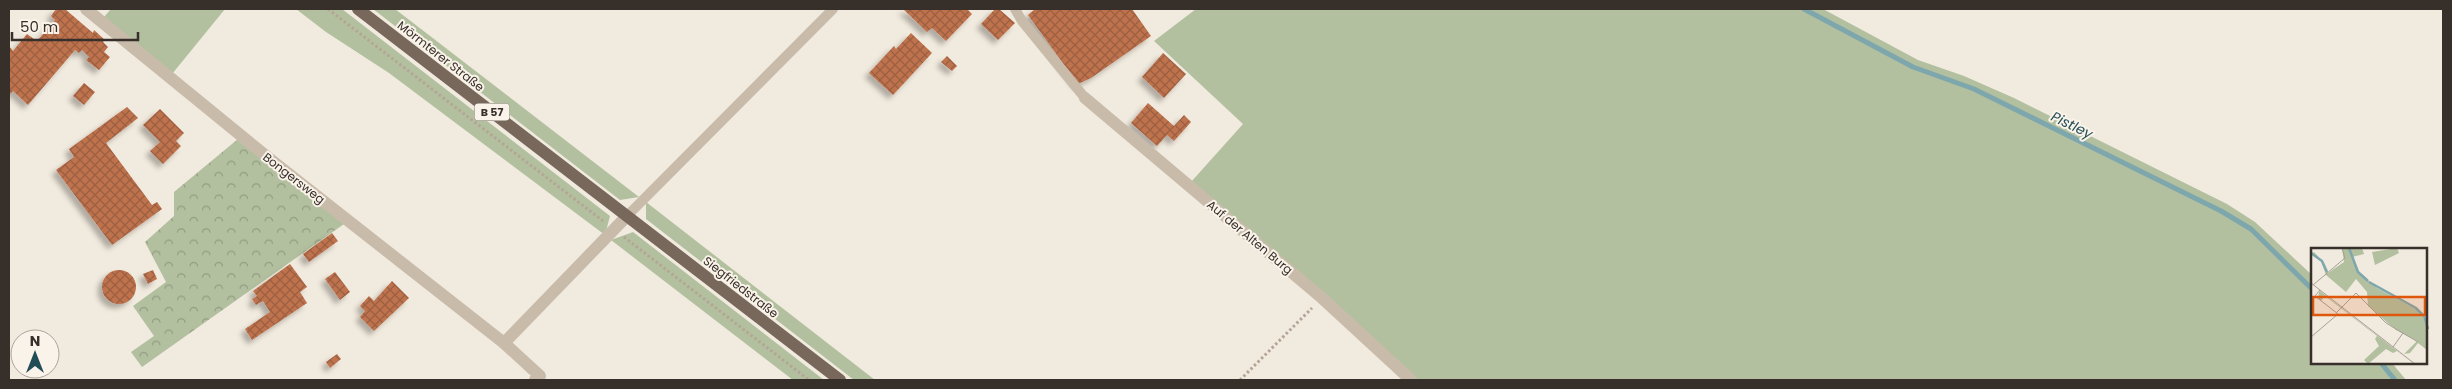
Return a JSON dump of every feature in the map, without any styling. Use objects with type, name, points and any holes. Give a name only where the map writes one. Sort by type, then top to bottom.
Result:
[{"type":"main road","name":"Mörmterer Straße","points":[[358,9],[627,216]]},
{"type":"main road","name":"Siegfriedstraße","points":[[627,216],[840,380]]},
{"type":"street","name":"Bongersweg","points":[[86,9],[271,160],[504,343],[537,378]]},
{"type":"street","name":"Auf der Alten Burg","points":[[1085,98],[1322,298],[1411,380]]},
{"type":"street","points":[[504,343],[627,216]]},
{"type":"lane","points":[[627,216],[833,9]]},
{"type":"lane","points":[[1015,9],[1022,21],[1085,98]]},
{"type":"path","points":[[328,9],[809,380]]},
{"type":"path","points":[[1240,380],[1322,298]]},
{"type":"green space","points":[[111,9],[225,9],[172,74],[104,17]]},
{"type":"green space","points":[[296,9],[342,9],[610,216],[605,235],[389,73],[326,32]]},
{"type":"green space","points":[[373,9],[395,9],[639,197],[620,200]]},
{"type":"green space","points":[[1196,9],[1823,9],[1918,60],[1964,76],[2014,98],[2227,204],[2255,222],[2311,274],[2311,364],[2393,364],[2406,380],[1418,380],[1320,291],[1191,182],[1243,124],[1154,41]]},
{"type":"green space","points":[[238,139],[344,224],[142,367],[131,352],[154,336],[133,306],[166,282],[145,242],[174,216],[174,192]]},
{"type":"green space","points":[[646,202],[875,380],[854,380],[646,219]]},
{"type":"green space","points":[[633,232],[824,380],[793,380],[611,240]]},
{"type":"building","points":[[56,9],[65,9],[93,33],[94,30],[105,40],[103,42],[108,47],[104,52],[110,57],[99,70],[86,60],[89,57],[82,50],[79,53],[75,50],[28,105],[13,91],[9,95],[9,46],[13,51],[27,34],[37,41],[55,20],[51,16]]},
{"type":"building","points":[[903,9],[967,9],[972,14],[946,41],[932,28],[927,32]]},
{"type":"building","points":[[995,9],[999,9],[1015,23],[998,40],[981,24]]},
{"type":"building","points":[[1035,9],[1132,9],[1151,36],[1091,78],[1078,84],[1028,15]]},
{"type":"building","points":[[911,33],[932,53],[893,95],[869,73],[894,46],[896,49]]},
{"type":"building","points":[[1163,53],[1186,74],[1164,98],[1142,77]]},
{"type":"building","points":[[947,56],[957,66],[952,71],[941,62]]},
{"type":"building","points":[[84,83],[95,92],[84,105],[73,96]]},
{"type":"building","points":[[1148,103],[1174,126],[1184,115],[1191,122],[1174,141],[1167,135],[1157,146],[1131,123]]},
{"type":"building","points":[[127,107],[138,118],[106,143],[152,205],[157,202],[162,209],[112,245],[56,170],[74,157],[69,149]]},
{"type":"building","points":[[160,109],[184,133],[176,141],[181,146],[163,164],[150,151],[160,142],[143,125]]},
{"type":"building","points":[[332,233],[338,241],[309,262],[303,254]]},
{"type":"building","points":[[290,264],[307,287],[300,292],[307,303],[252,340],[245,329],[270,312],[263,301],[256,305],[252,299],[257,296],[253,291]]},
{"type":"building","points":[[119,270],[131,275],[136,287],[131,299],[119,304],[107,299],[102,287],[107,275]]},
{"type":"building","points":[[153,270],[157,279],[148,284],[143,274]]},
{"type":"building","points":[[335,272],[350,292],[340,300],[325,279]]},
{"type":"building","points":[[392,281],[409,298],[374,331],[360,317],[365,311],[360,306],[369,296],[374,301]]},
{"type":"building","points":[[337,354],[341,359],[330,368],[326,362]]},
{"type":"waterway","name":"Pistley","points":[[1804,9],[1913,67],[1974,89],[2221,211],[2251,229],[2311,288]]},
{"type":"waterway","name":"Pistley","points":[[2382,364],[2395,380]]}]
